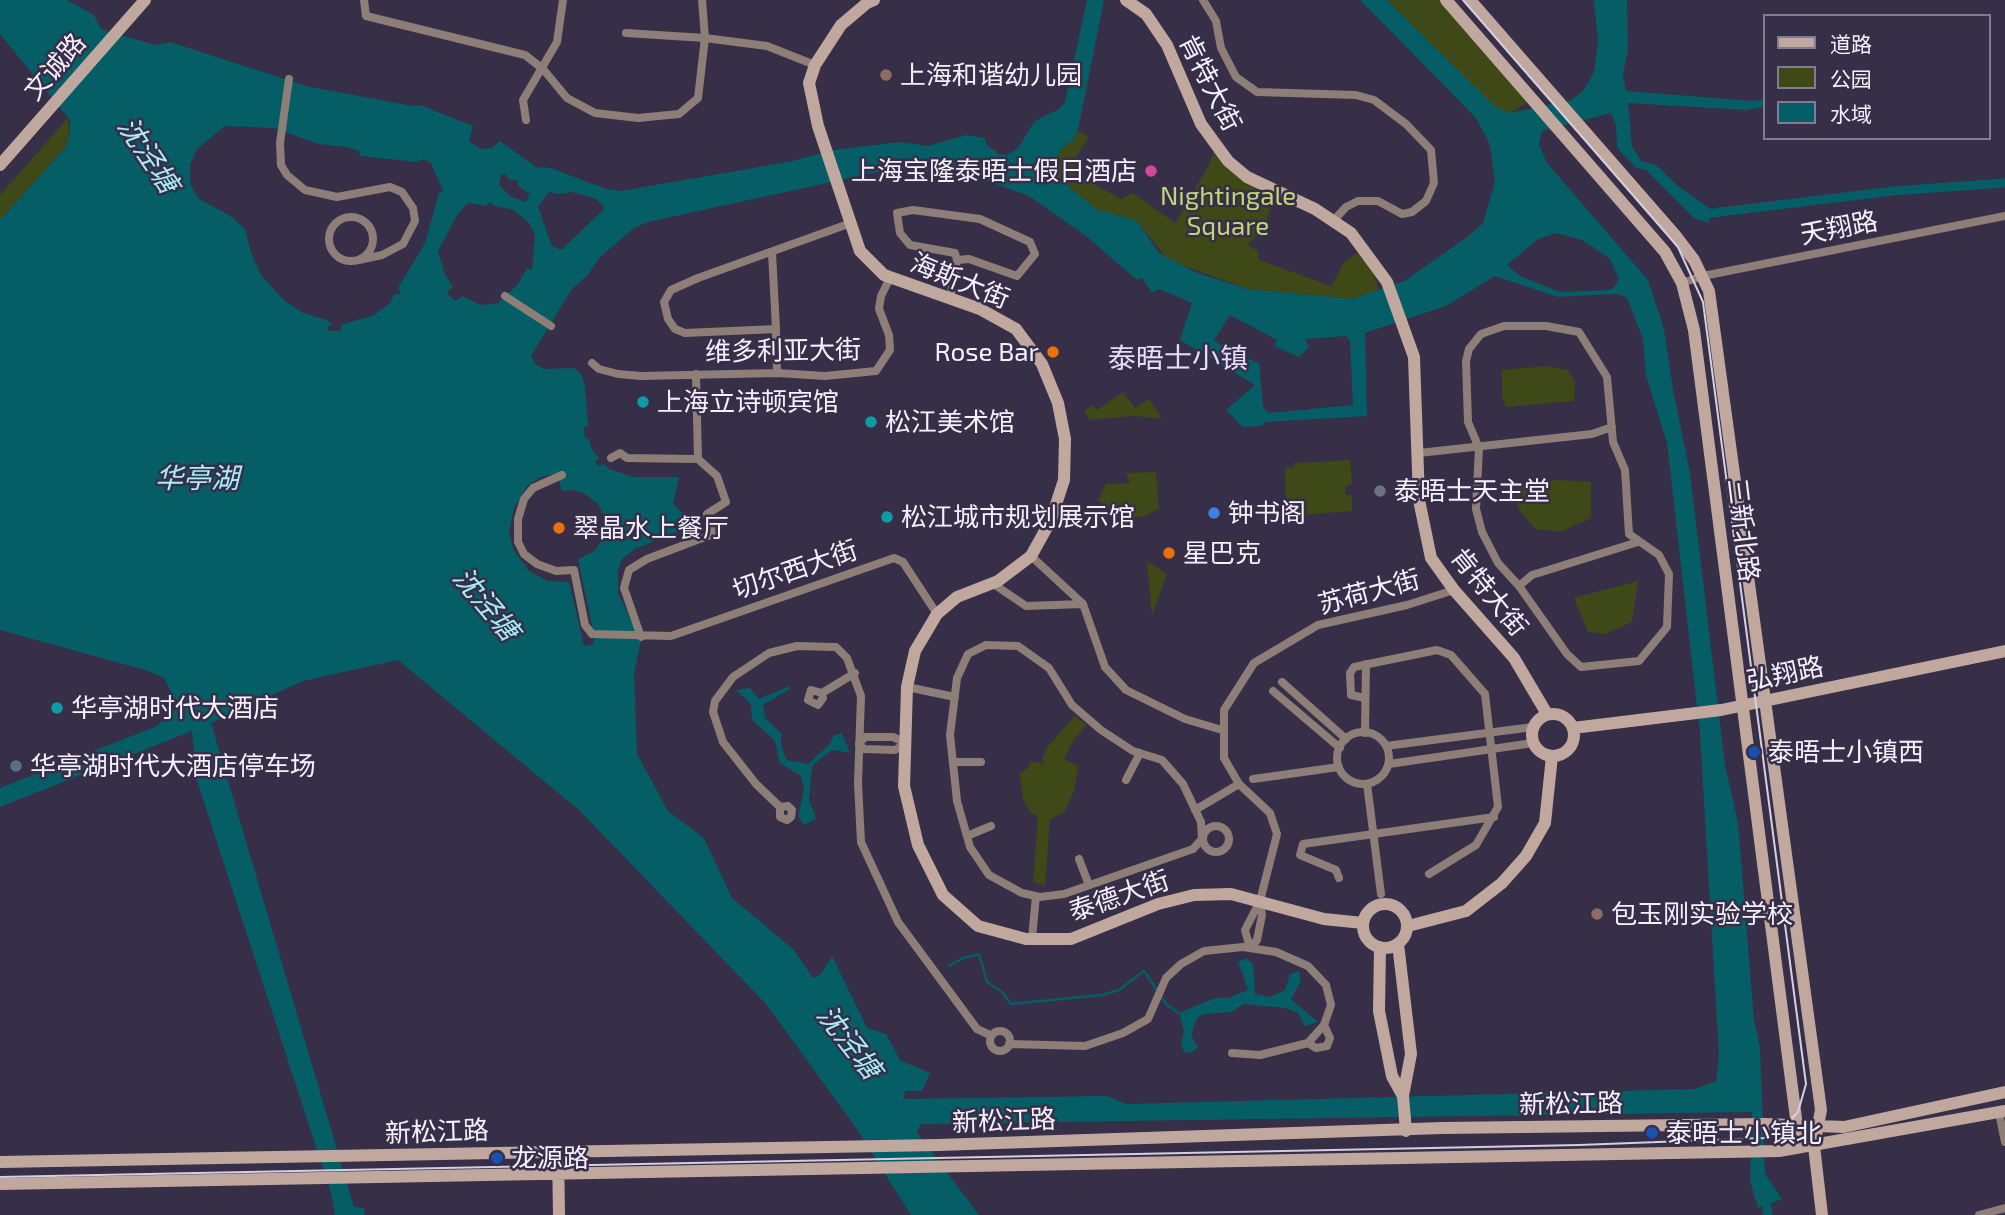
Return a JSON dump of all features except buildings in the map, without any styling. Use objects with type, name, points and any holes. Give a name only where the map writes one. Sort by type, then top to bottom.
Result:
[{"type":"main road","name":"文诚路","points":[[0,165],[145,0]]},
{"type":"main road","points":[[815,65],[841,25],[874,0]]},
{"type":"main road","name":"肯特大街","points":[[1126,0],[1146,14],[1167,45],[1201,124],[1228,161],[1247,177],[1315,208],[1351,233],[1387,282],[1414,357],[1419,500],[1431,558],[1454,590],[1514,657],[1547,714]]},
{"type":"main road","name":"三新北路","points":[[1446,0],[1665,252],[1682,283],[1694,330],[1797,1126]]},
{"type":"main road","name":"三新北路","points":[[1470,0],[1675,234],[1703,276],[1709,292],[1821,1110],[1814,1146],[1822,1215]]},
{"type":"main road","name":"海斯大街","points":[[815,65],[809,83],[825,145],[860,251],[890,278],[980,309],[1016,329],[1042,364],[1058,403],[1065,439],[1064,480],[1051,520],[1031,556],[992,583],[957,597],[937,614]]},
{"type":"main road","name":"泰德大街","points":[[937,614],[915,651],[907,687],[904,786],[918,845],[943,895],[978,926],[1032,938],[1071,939],[1158,904],[1194,895],[1231,894],[1324,919],[1363,923]]},
{"type":"main road","name":"弘翔路","points":[[1573,728],[1721,710],[2005,651]]},
{"type":"main road","points":[[1547,714],[1566,718],[1573,728],[1570,747],[1552,756],[1541,752],[1533,743],[1533,727],[1547,714]]},
{"type":"main road","points":[[1408,926],[1466,911],[1502,883],[1525,856],[1545,823],[1552,756]]},
{"type":"main road","points":[[1383,904],[1399,908],[1408,926],[1406,934],[1398,944],[1380,947],[1367,938],[1363,923],[1372,908],[1383,904]]},
{"type":"main road","points":[[1398,944],[1412,1054],[1403,1096],[1406,1131]]},
{"type":"main road","points":[[1380,947],[1379,1011],[1392,1076],[1403,1096]]},
{"type":"main road","name":"新松江路","points":[[0,1162],[862,1147],[1441,1128],[1750,1124],[1844,1127],[2005,1092]]},
{"type":"main road","name":"新松江路","points":[[0,1184],[1768,1151],[1814,1146],[2002,1112]]},
{"type":"main road","points":[[1797,1126],[1814,1146]]},
{"type":"main road","points":[[558,1151],[559,1215]]},
{"type":"street","points":[[364,0],[366,16],[498,46],[525,55],[543,69],[566,98],[596,113],[638,118],[679,114],[698,98],[705,38],[702,0]]},
{"type":"street","points":[[526,120],[523,100],[557,42],[563,0]]},
{"type":"street","points":[[1203,0],[1216,21],[1221,48],[1236,77],[1257,92],[1356,95],[1374,100],[1406,124],[1431,150],[1434,183],[1426,201],[1412,212],[1402,214],[1378,201],[1359,201],[1346,207],[1333,221]]},
{"type":"street","points":[[626,33],[705,38],[766,46],[815,65]]},
{"type":"street","points":[[289,79],[281,131],[281,164],[287,176],[305,190],[337,197],[390,187],[401,192],[410,202],[415,221],[403,244],[382,255],[359,260],[345,261],[330,246],[334,226],[346,218],[360,219],[374,236],[371,250],[359,260]]},
{"type":"street","points":[[950,299],[957,260],[955,253],[910,245],[900,233],[897,213],[913,210],[937,211],[981,219],[1030,242],[1035,254],[1017,276],[969,259],[957,260]]},
{"type":"street","name":"天翔路","points":[[1682,283],[1703,276],[2005,216]]},
{"type":"street","points":[[776,329],[685,333],[675,329],[668,318],[664,303],[671,289],[851,223]]},
{"type":"street","points":[[772,251],[777,373]]},
{"type":"street","name":"维多利亚大街","points":[[592,363],[600,369],[618,374],[777,373],[825,376],[876,371],[890,350],[889,335],[879,309],[881,296],[890,278]]},
{"type":"street","points":[[505,296],[551,326]]},
{"type":"street","points":[[1504,326],[1546,326],[1579,332],[1607,377],[1612,428],[1613,442],[1625,470],[1629,534],[1659,555],[1669,574],[1670,604],[1667,627],[1639,661],[1581,667],[1567,654],[1519,586],[1498,563],[1482,532],[1476,509],[1479,448],[1468,422],[1466,361],[1469,349],[1481,334],[1504,326]]},
{"type":"street","points":[[696,374],[698,459]]},
{"type":"street","points":[[1419,453],[1592,434],[1612,428]]},
{"type":"street","points":[[562,475],[533,488],[524,499],[518,519],[518,542],[524,554],[537,564],[556,571],[574,570],[585,625],[592,634],[641,636],[624,588],[629,570],[647,559],[713,534],[706,514],[726,502],[716,476],[698,459],[626,458],[620,453],[611,458]]},
{"type":"street","points":[[1519,586],[1532,575],[1638,542]]},
{"type":"street","points":[[1031,556],[1083,604],[1105,667],[1126,690],[1185,719],[1222,730],[1224,758],[1239,784],[1270,813],[1277,834],[1260,901],[1245,930],[1250,948]]},
{"type":"street","name":"切尔西大街","points":[[641,636],[671,636],[894,558],[903,562],[937,614]]},
{"type":"street","points":[[992,583],[1026,606],[1083,604]]},
{"type":"street","name":"苏荷大街","points":[[1222,730],[1224,710],[1254,663],[1318,625],[1407,606],[1454,590]]},
{"type":"street","points":[[986,645],[1018,646],[1049,668],[1072,705],[1101,730],[1140,753],[1162,760],[1183,784],[1201,822],[1202,839],[1193,849],[1065,894],[1036,896],[1022,893],[989,875],[967,836],[957,801],[950,735],[957,678],[968,654],[986,645]]},
{"type":"street","points":[[780,807],[756,784],[723,742],[713,712],[719,692],[751,663],[769,653],[797,646],[836,647],[848,658],[861,696],[861,842],[898,922],[977,1029],[990,1035]]},
{"type":"street","points":[[1365,698],[1351,695],[1349,673],[1354,667],[1437,650],[1451,655],[1485,694],[1499,800],[1494,817],[1476,845],[1429,874]]},
{"type":"street","points":[[1365,733],[1366,664]]},
{"type":"street","points":[[822,693],[855,673]]},
{"type":"street","points":[[1282,682],[1346,740]]},
{"type":"street","points":[[907,687],[955,698]]},
{"type":"street","points":[[1273,691],[1340,748]]},
{"type":"street","points":[[1386,746],[1533,727]]},
{"type":"street","points":[[1365,733],[1377,736],[1386,746],[1389,764],[1381,777],[1367,784],[1350,781],[1339,767],[1340,748],[1346,740],[1365,733]]},
{"type":"street","points":[[859,744],[865,737],[893,737],[906,743]]},
{"type":"street","points":[[859,744],[864,749],[895,750],[906,743]]},
{"type":"street","points":[[1389,764],[1533,743]]},
{"type":"street","points":[[1126,780],[1140,753]]},
{"type":"street","points":[[953,762],[981,762]]},
{"type":"street","points":[[1253,779],[1339,767]]},
{"type":"street","points":[[1195,810],[1239,784]]},
{"type":"street","points":[[1367,784],[1381,894]]},
{"type":"street","points":[[1339,878],[1336,870],[1300,855],[1303,844],[1494,817]]},
{"type":"street","points":[[967,836],[991,826]]},
{"type":"street","points":[[1079,859],[1089,885]]},
{"type":"street","points":[[1032,938],[1036,896]]},
{"type":"street","points":[[1250,948],[1257,940],[1262,915],[1260,901]]},
{"type":"street","points":[[1009,1044],[1085,1046],[1123,1033],[1148,1019],[1166,978],[1181,964],[1204,951],[1250,948],[1276,952],[1308,967],[1326,985],[1331,1005],[1324,1025],[1308,1043],[1260,1055],[1232,1053]]},
{"type":"street","points":[[1308,1043],[1316,1048],[1327,1046],[1330,1038],[1324,1025]]},
{"type":"street","points":[[999,1030],[1005,1032],[1009,1044],[1006,1051],[998,1053],[990,1045],[990,1035],[999,1030]]},
{"type":"street","points":[[2002,1112],[2005,1142]]},
{"type":"street","points":[[1979,1215],[2005,1208]]},
{"type":"green space","points":[[1387,0],[1439,0],[1530,101],[1510,113],[1494,107]]},
{"type":"green space","points":[[68,118],[70,134],[66,147],[0,220],[0,195]]},
{"type":"green space","name":"Nightingale Square","points":[[1078,130],[1089,137],[1077,156],[1085,179],[1121,199],[1133,193],[1175,223],[1209,165],[1215,147],[1276,190],[1264,229],[1247,245],[1258,251],[1259,260],[1331,286],[1345,261],[1357,253],[1373,270],[1379,291],[1352,299],[1248,289],[1168,260],[1137,221],[1096,210],[1053,174],[1053,164],[1061,149],[1074,140]]},
{"type":"green space","points":[[1548,366],[1568,370],[1575,382],[1574,401],[1506,407],[1502,396],[1502,370]]},
{"type":"green space","points":[[1123,392],[1135,408],[1149,399],[1162,419],[1135,416],[1090,420],[1084,411],[1093,405],[1097,410]]},
{"type":"green space","points":[[1350,460],[1352,484],[1345,486],[1346,495],[1352,495],[1352,511],[1300,515],[1299,504],[1286,506],[1285,468],[1294,467],[1295,463]]},
{"type":"green space","points":[[1156,472],[1159,509],[1132,518],[1116,513],[1098,500],[1106,484],[1130,483],[1126,473]]},
{"type":"green space","points":[[1557,480],[1591,482],[1591,518],[1560,532],[1535,529],[1518,508],[1516,483]]},
{"type":"green space","points":[[1147,561],[1167,574],[1152,616]]},
{"type":"green space","points":[[1638,581],[1632,622],[1605,634],[1588,632],[1574,598]]},
{"type":"green space","points":[[1074,716],[1087,725],[1074,739],[1064,759],[1078,766],[1074,791],[1064,813],[1050,819],[1045,886],[1033,882],[1038,817],[1030,812],[1023,799],[1020,773],[1027,769],[1031,761],[1044,764],[1042,759],[1046,749]]},
{"type":"water","name":"华亭湖","points":[[0,0],[67,0],[94,15],[101,29],[155,45],[170,42],[306,86],[412,106],[420,105],[473,126],[469,141],[480,149],[492,148],[500,141],[536,167],[551,168],[606,189],[621,191],[793,161],[833,150],[900,142],[928,146],[966,135],[985,138],[987,146],[997,151],[997,154],[1007,155],[1018,148],[1035,121],[1059,109],[1065,102],[1087,0],[1104,0],[1078,130],[1074,140],[1061,149],[1053,164],[1053,174],[1096,209],[1137,221],[1159,253],[1197,273],[1248,289],[1352,299],[1404,281],[1466,238],[1483,223],[1495,182],[1490,145],[1476,118],[1360,0],[1387,0],[1494,106],[1510,113],[1571,100],[1583,91],[1594,72],[1598,42],[1594,0],[1627,0],[1628,49],[1623,75],[1626,91],[1753,101],[1764,99],[1764,107],[1747,110],[1628,103],[1632,146],[1641,161],[1656,165],[1678,186],[1709,208],[1709,223],[1694,218],[1646,170],[1636,168],[1617,148],[1616,126],[1611,113],[1542,131],[1539,144],[1547,163],[1648,280],[1664,329],[1690,473],[1725,765],[1738,823],[1754,1020],[1760,1047],[1765,1174],[1782,1199],[1758,1208],[1750,1181],[1752,1112],[921,1124],[917,1132],[979,1215],[911,1215],[856,1128],[766,1004],[580,811],[398,660],[303,681],[211,723],[354,1207],[364,1208],[365,1215],[335,1215],[331,1193],[197,781],[192,731],[0,807],[0,788],[157,726],[178,705],[164,678],[145,670],[0,630],[0,220],[66,147],[70,120],[0,34]],"holes":[[[225,126],[274,128],[318,144],[347,147],[359,151],[360,156],[418,162],[423,159],[431,163],[443,191],[439,193],[425,243],[398,288],[401,293],[394,295],[390,303],[374,315],[341,325],[341,331],[328,331],[328,325],[333,325],[327,320],[303,313],[285,301],[261,275],[251,253],[245,229],[232,217],[198,198],[190,183],[190,165],[197,149]],[[887,170],[931,172],[984,180],[1029,196],[1086,236],[1137,280],[1142,278],[1152,293],[1159,289],[1192,303],[1180,340],[1255,385],[1226,410],[1243,427],[1262,426],[1265,422],[1367,416],[1365,333],[1446,306],[1495,276],[1558,297],[1617,294],[1627,298],[1643,339],[1646,376],[1667,443],[1700,733],[1719,1056],[1716,1081],[1695,1089],[1126,1104],[1107,1096],[904,1099],[905,1091],[922,1091],[930,1073],[900,1060],[886,1034],[867,1028],[832,956],[821,974],[813,978],[794,950],[732,898],[704,838],[668,811],[637,754],[634,674],[641,640],[618,593],[618,570],[622,559],[635,549],[690,526],[689,519],[673,504],[679,477],[633,477],[609,469],[604,464],[598,466],[595,461],[600,459],[592,450],[589,439],[585,438],[584,427],[588,426],[585,386],[581,374],[574,368],[544,369],[535,364],[531,356],[572,289],[588,275],[599,258],[634,228],[648,222]],[[505,174],[508,179],[518,181],[518,186],[530,194],[525,202],[510,196],[499,185],[501,175]],[[549,192],[572,192],[596,199],[605,208],[561,250],[552,246],[538,207]],[[491,202],[494,206],[514,210],[529,223],[535,235],[532,270],[527,268],[518,284],[498,303],[481,305],[462,296],[455,301],[447,293],[453,286],[445,275],[438,251],[457,215],[468,203],[486,206]],[[1556,233],[1582,240],[1610,259],[1619,279],[1609,290],[1560,292],[1520,276],[1507,265],[1538,239]],[[1230,315],[1277,340],[1274,346],[1299,357],[1309,347],[1305,339],[1346,336],[1350,340],[1353,405],[1269,413],[1263,407],[1259,363],[1232,353],[1214,340]],[[562,472],[564,478],[559,480],[562,491],[573,490],[585,494],[598,504],[605,518],[604,534],[596,550],[578,559],[594,644],[584,646],[569,582],[548,581],[529,571],[514,551],[509,533],[514,508],[527,486],[541,477]]]},
{"type":"water","points":[[789,686],[790,689],[763,705],[765,718],[781,733],[781,746],[787,760],[808,764],[830,744],[833,736],[842,733],[850,753],[832,750],[812,766],[809,799],[816,819],[804,825],[798,816],[804,790],[801,776],[780,763],[775,741],[752,720],[751,704],[736,690],[750,688],[759,699]]},
{"type":"water","points":[[1246,958],[1253,964],[1255,994],[1270,997],[1285,990],[1290,974],[1299,971],[1301,981],[1291,999],[1318,1022],[1305,1026],[1298,1013],[1285,1008],[1244,1004],[1231,1012],[1204,1014],[1197,1018],[1191,1035],[1198,1047],[1191,1053],[1184,1052],[1181,1044],[1184,1031],[1179,1013],[1215,998],[1228,998],[1248,990],[1238,962]]},
{"type":"waterway","points":[[1699,211],[1704,214],[1893,191],[2005,183]]},
{"type":"waterway","points":[[949,966],[963,958],[979,954],[987,982],[1002,992],[1011,1004],[1102,995],[1119,990],[1144,971],[1167,1005],[1179,1013]]},
{"type":"waterway","points":[[1765,1196],[1768,1215]]},
{"type":"tram line","points":[[0,1177],[1579,1145],[1764,1138],[1782,1129],[1798,1112],[1806,1084],[1703,302],[1678,247],[1463,0]]},
{"type":"place","name":"上海和谐幼儿园","points":[[886,75]]},
{"type":"place","name":"上海宝隆泰晤士假日酒店","points":[[1151,171]]},
{"type":"place","name":"Rose Bar","points":[[1053,352]]},
{"type":"place","name":"上海立诗顿宾馆","points":[[643,402]]},
{"type":"place","name":"松江美术馆","points":[[871,422]]},
{"type":"place","name":"泰晤士天主堂","points":[[1380,491]]},
{"type":"place","name":"钟书阁","points":[[1214,513]]},
{"type":"place","name":"松江城市规划展示馆","points":[[887,517]]},
{"type":"place","name":"翠晶水上餐厅","points":[[559,528]]},
{"type":"place","name":"星巴克","points":[[1169,553]]},
{"type":"place","name":"华亭湖时代大酒店","points":[[57,708]]},
{"type":"place","name":"泰晤士小镇西","points":[[1754,752]]},
{"type":"place","name":"华亭湖时代大酒店停车场","points":[[16,766]]},
{"type":"place","name":"包玉刚实验学校","points":[[1597,914]]},
{"type":"place","name":"泰晤士小镇北","points":[[1652,1133]]},
{"type":"place","name":"龙源路","points":[[497,1158]]},
{"type":"district","name":"泰晤士小镇","points":[[1178,359]]},
{"type":"water label","name":"沈泾塘","points":[[148,155]]},
{"type":"water label","name":"沈泾塘","points":[[486,604]]},
{"type":"water label","name":"沈泾塘","points":[[849,1042]]}]
